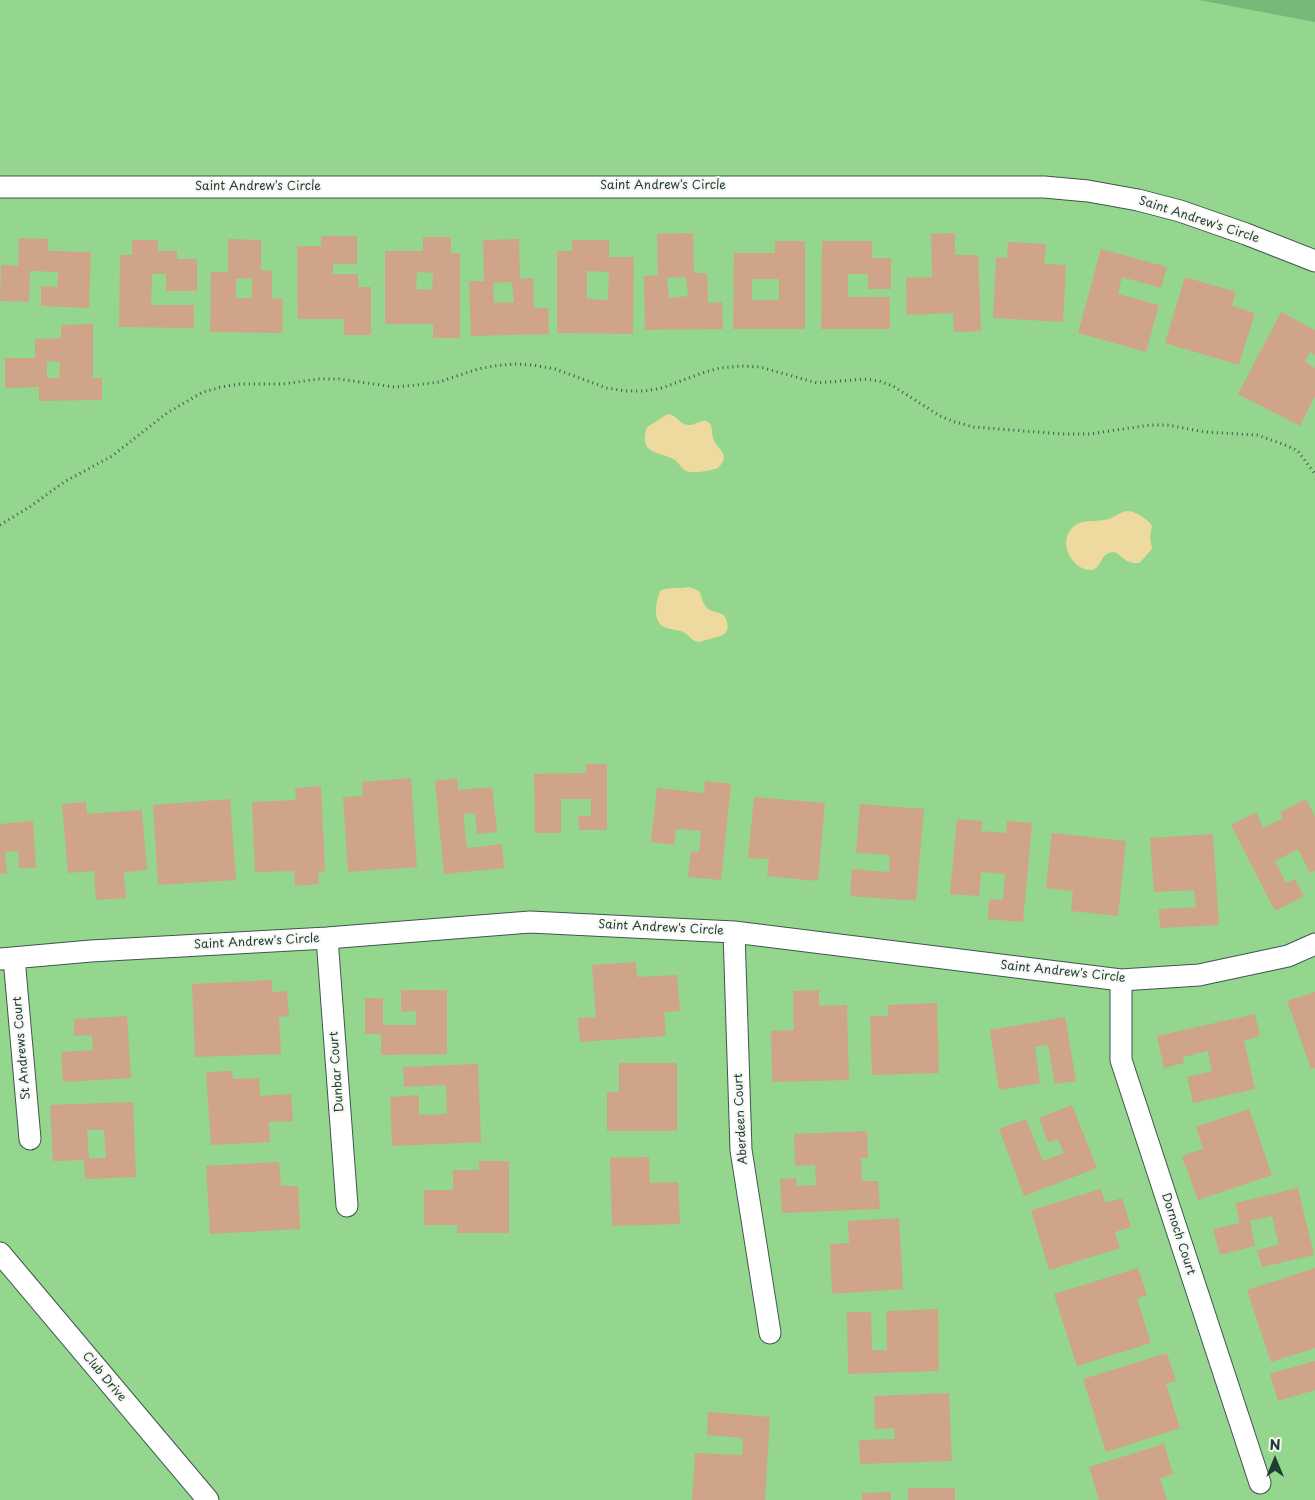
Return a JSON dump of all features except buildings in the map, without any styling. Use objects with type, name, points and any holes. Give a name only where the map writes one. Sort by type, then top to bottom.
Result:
[{"type":"street","name":"Saint Andrew's Circle","points":[[0,187],[1044,187],[1088,191],[1138,200],[1246,234],[1315,261]]},
{"type":"street","name":"Saint Andrew's Circle","points":[[7,958],[100,950],[327,938],[530,922],[734,932],[1120,980],[1199,975],[1288,956],[1315,944]]},
{"type":"street","name":"Aberdeen Court","points":[[734,932],[741,1150],[770,1333]]},
{"type":"street","name":"Dunbar Court","points":[[327,938],[347,1206]]},
{"type":"street","name":"St Andrews Court","points":[[7,958],[30,1139]]},
{"type":"street","name":"Dornoch Court","points":[[1120,980],[1121,1060],[1260,1483]]},
{"type":"street","name":"Club Drive","points":[[0,1253],[208,1500]]},
{"type":"path","points":[[0,525],[31,506],[64,482],[112,456],[167,412],[203,392],[240,384],[284,384],[319,379],[338,379],[377,386],[416,386],[439,382],[478,369],[514,364],[555,369],[607,388],[626,391],[645,391],[662,388],[720,368],[742,366],[760,367],[817,383],[865,379],[893,386],[940,416],[974,427],[1062,434],[1089,434],[1150,425],[1167,425],[1205,432],[1257,435],[1298,451],[1315,474]]},
{"type":"green space","points":[[0,0],[1315,0],[1315,1500],[0,1500]]},
{"type":"green space","points":[[1199,0],[1315,0],[1315,22]]},
{"type":"sand","points":[[668,414],[674,416],[682,423],[690,425],[704,421],[709,422],[713,438],[724,456],[718,468],[700,472],[686,471],[673,459],[650,450],[645,442],[647,427]]},
{"type":"sand","points":[[1126,511],[1133,512],[1147,520],[1152,526],[1150,537],[1152,549],[1139,563],[1127,561],[1115,552],[1106,554],[1097,568],[1093,570],[1085,569],[1073,561],[1069,554],[1066,539],[1074,526],[1085,522],[1107,519]]},
{"type":"sand","points":[[689,587],[699,591],[707,608],[724,616],[728,628],[724,634],[697,642],[683,632],[666,628],[660,624],[656,610],[660,591]]}]
